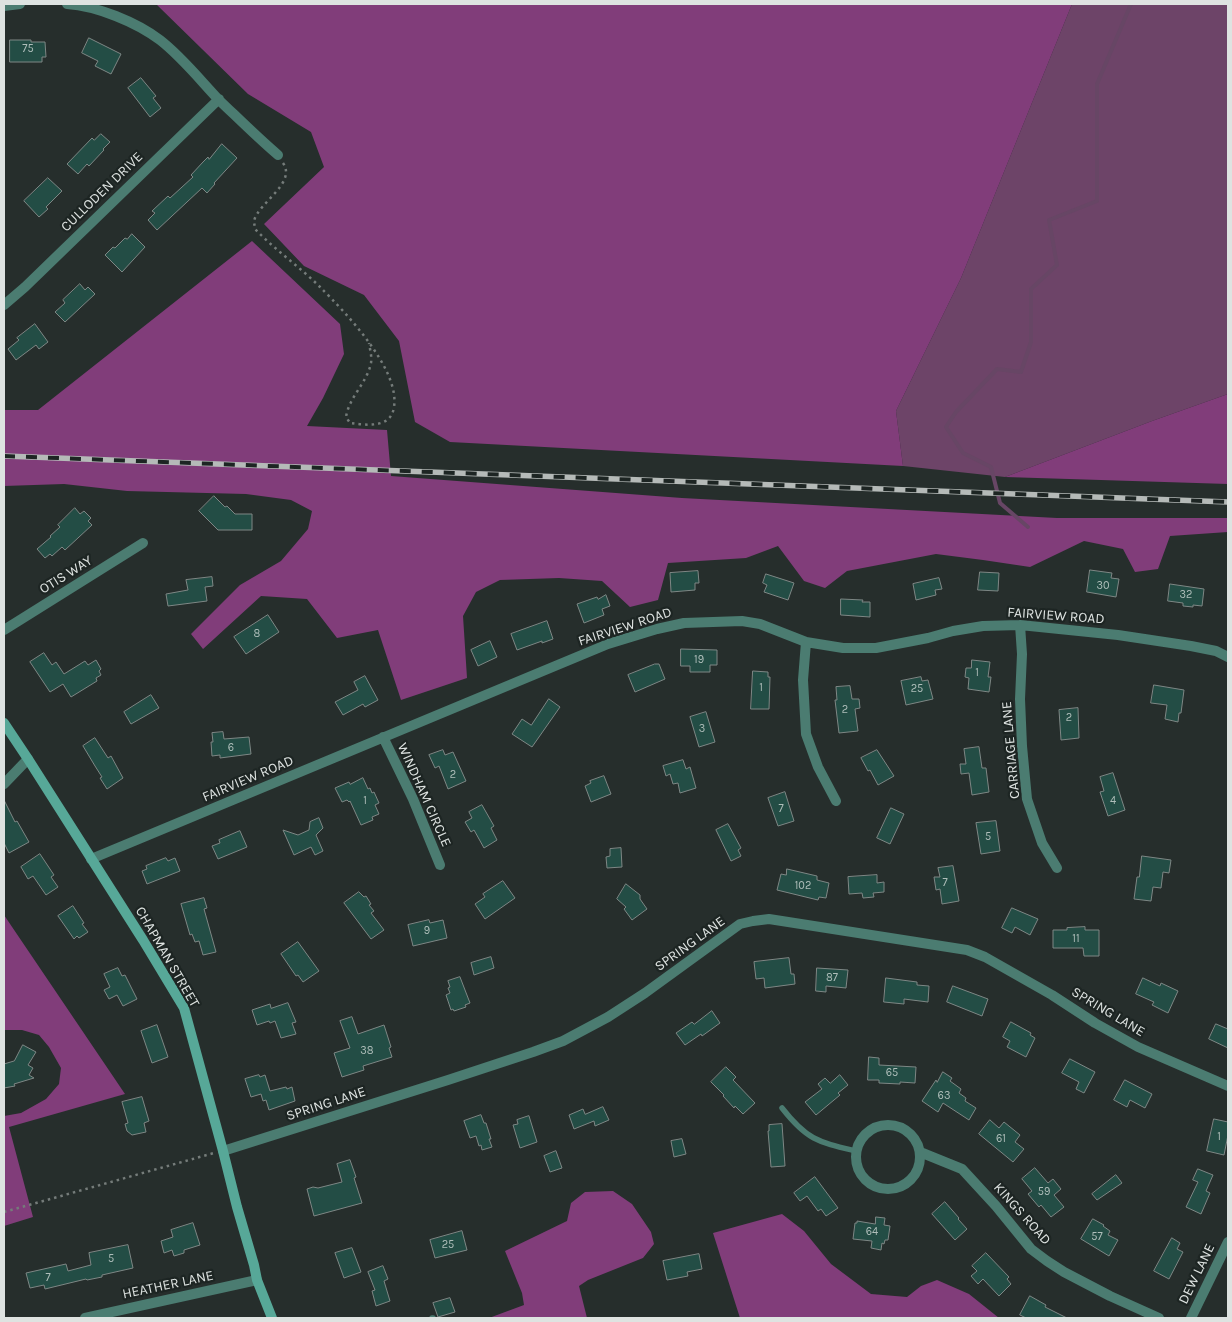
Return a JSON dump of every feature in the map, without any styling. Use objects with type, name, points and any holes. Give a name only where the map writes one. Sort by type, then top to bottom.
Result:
[{"type":"street","points":[[4,6],[20,4]]},
{"type":"street","points":[[68,4],[77,4],[98,10],[140,28],[159,40],[278,155]]},
{"type":"street","name":"CULLODEN DRIVE","points":[[4,305],[219,99]]},
{"type":"street","name":"OTIS WAY","points":[[4,630],[143,543]]},
{"type":"street","name":"FAIRVIEW ROAD","points":[[91,859],[608,644],[657,628],[684,623],[742,621],[760,624],[806,642],[843,648],[876,648],[983,626],[1020,625],[1118,635],[1192,646],[1216,651],[1228,656]]},
{"type":"street","name":"CARRIAGE LANE","points":[[1020,625],[1022,654],[1020,699],[1022,746],[1028,799],[1042,843],[1057,868]]},
{"type":"street","points":[[806,642],[803,680],[806,734],[818,767],[836,801]]},
{"type":"street","name":"CHAPMAN STREET","points":[[4,723],[143,940],[184,1008],[257,1280],[272,1318]]},
{"type":"street","name":"WINDHAM CIRCLE","points":[[383,736],[413,799],[440,865]]},
{"type":"street","points":[[4,784],[28,759]]},
{"type":"street","name":"SPRING LANE","points":[[223,1151],[458,1077],[563,1041],[608,1017],[645,993],[740,924],[769,919],[967,950],[985,957],[1052,994],[1095,1023],[1138,1047],[1228,1086]]},
{"type":"street","points":[[888,1125],[899,1127],[909,1132],[916,1141],[920,1152],[920,1162],[911,1180],[892,1190],[882,1189],[872,1186],[864,1180],[858,1171],[856,1151],[860,1141],[867,1132],[877,1126],[888,1125]]},
{"type":"street","name":"KINGS ROAD","points":[[920,1152],[962,1169],[996,1206],[1031,1249],[1047,1261],[1110,1296],[1159,1318]]},
{"type":"street","name":"DEW LANE","points":[[1191,1318],[1228,1242]]},
{"type":"street","name":"HEATHER LANE","points":[[85,1318],[257,1280]]},
{"type":"lane","points":[[782,1108],[798,1127],[813,1138],[823,1143],[856,1151]]},
{"type":"path","points":[[278,155],[286,166],[287,173],[282,184],[254,221],[255,229],[320,287],[348,317],[375,350],[391,383],[395,402],[394,412],[386,422],[366,425],[350,423],[346,418],[347,409],[366,378],[371,364],[372,355],[369,343]]},
{"type":"path","points":[[4,1212],[223,1151]]},
{"type":"shaded area","points":[[156,4],[1072,4],[961,278],[896,411],[903,466],[450,442],[415,422],[399,341],[364,295],[304,266],[264,224],[324,167],[311,132],[248,94]]},
{"type":"shaded area","points":[[1072,4],[1228,4],[1228,394],[1005,477],[903,466],[896,411],[961,278]]},
{"type":"shaded area","points":[[252,241],[340,324],[344,354],[307,426],[387,430],[391,476],[682,498],[1057,518],[1228,518],[1228,532],[1170,536],[1158,569],[1135,572],[1123,549],[1084,541],[1030,567],[936,554],[847,571],[825,588],[804,581],[778,546],[746,558],[668,563],[658,600],[630,607],[602,581],[559,578],[500,580],[476,592],[463,616],[467,678],[401,700],[378,630],[337,638],[307,599],[261,596],[203,649],[191,634],[240,585],[281,561],[308,529],[312,511],[291,500],[246,494],[127,491],[64,484],[4,486],[4,410],[38,410]]},
{"type":"shaded area","points":[[1228,394],[1228,484],[1005,477],[1152,421]]},
{"type":"shaded area","points":[[4,915],[125,1094],[9,1127],[33,1217],[4,1226],[4,1116],[21,1113],[46,1099],[59,1084],[61,1068],[49,1047],[39,1035],[22,1030],[4,1030]]},
{"type":"shaded area","points":[[613,1191],[632,1204],[651,1232],[654,1244],[643,1258],[588,1280],[579,1286],[587,1318],[489,1318],[524,1305],[522,1293],[505,1251],[567,1221],[571,1203],[585,1192]]},
{"type":"shaded area","points":[[782,1214],[804,1231],[831,1264],[871,1294],[907,1297],[921,1286],[937,1280],[969,1294],[999,1318],[740,1318],[713,1233]]},
{"type":"building","points":[[89,38],[121,54],[111,74],[95,66],[98,61],[82,53]]},
{"type":"building","points":[[10,40],[45,42],[46,57],[42,57],[42,62],[10,62]]},
{"type":"building","points":[[141,78],[156,96],[153,98],[161,108],[150,117],[128,88]]},
{"type":"building","points":[[101,134],[110,142],[89,166],[87,164],[78,174],[67,164],[92,138],[94,140]]},
{"type":"building","points":[[222,144],[237,158],[207,193],[202,188],[157,230],[148,220],[155,213],[152,211],[193,177],[191,175]]},
{"type":"building","points":[[48,178],[62,191],[39,217],[24,201]]},
{"type":"building","points":[[132,234],[145,247],[122,272],[105,255]]},
{"type":"building","points":[[80,284],[85,290],[88,287],[95,294],[65,322],[55,312],[65,303],[63,300]]},
{"type":"building","points":[[35,324],[48,342],[39,349],[36,345],[16,360],[8,349],[19,340],[17,338]]},
{"type":"building","points":[[214,496],[235,514],[252,514],[252,530],[218,530],[199,511]]},
{"type":"building","points":[[75,508],[80,514],[84,511],[91,518],[88,521],[92,525],[65,550],[62,547],[52,556],[50,554],[45,558],[37,549],[51,537],[60,527],[58,525]]},
{"type":"building","points":[[1090,570],[1112,573],[1111,578],[1119,579],[1116,597],[1087,592]]},
{"type":"building","points":[[698,571],[699,583],[695,583],[695,590],[671,592],[670,573]]},
{"type":"building","points":[[980,572],[999,573],[998,591],[978,590]]},
{"type":"building","points":[[766,574],[794,583],[788,600],[764,592],[767,585],[763,583]]},
{"type":"building","points":[[212,577],[213,586],[205,587],[207,601],[168,606],[166,594],[188,590],[186,580]]},
{"type":"building","points":[[939,578],[942,589],[935,590],[936,595],[916,600],[913,584]]},
{"type":"building","points":[[1170,584],[1204,589],[1202,606],[1183,606],[1183,603],[1168,601]]},
{"type":"building","points":[[606,595],[610,606],[602,609],[604,615],[584,623],[577,604]]},
{"type":"building","points":[[841,599],[870,602],[870,617],[841,615]]},
{"type":"building","points":[[268,615],[279,632],[246,654],[234,637]]},
{"type":"building","points":[[547,621],[553,639],[517,650],[511,634]]},
{"type":"building","points":[[490,641],[497,657],[478,666],[471,650]]},
{"type":"building","points":[[681,649],[717,650],[717,665],[710,665],[710,672],[690,672],[690,666],[681,666]]},
{"type":"building","points":[[44,653],[52,665],[56,662],[64,674],[85,661],[88,665],[96,660],[101,669],[99,671],[101,675],[96,678],[97,681],[71,697],[63,684],[50,692],[30,662]]},
{"type":"building","points":[[972,660],[990,662],[989,692],[968,689],[969,678],[965,677],[966,668],[971,668]]},
{"type":"building","points":[[659,664],[665,679],[635,692],[628,675]]},
{"type":"building","points":[[753,671],[768,672],[768,677],[770,677],[769,709],[751,709]]},
{"type":"building","points":[[365,676],[378,700],[365,707],[363,704],[343,715],[335,702],[358,690],[354,682]]},
{"type":"building","points":[[921,677],[922,681],[928,680],[933,699],[906,705],[901,681]]},
{"type":"building","points":[[1154,685],[1184,690],[1178,722],[1165,719],[1167,705],[1151,703]]},
{"type":"building","points":[[850,686],[852,699],[859,699],[860,708],[855,709],[858,731],[839,733],[835,700],[837,700],[836,687]]},
{"type":"building","points":[[151,695],[159,708],[131,724],[124,712]]},
{"type":"building","points":[[549,699],[560,707],[532,747],[512,734],[522,719],[531,725]]},
{"type":"building","points":[[1078,708],[1079,738],[1061,740],[1059,710]]},
{"type":"building","points":[[706,712],[715,742],[699,747],[690,717]]},
{"type":"building","points":[[223,732],[224,739],[249,737],[251,754],[220,758],[220,755],[212,756],[212,733]]},
{"type":"building","points":[[95,738],[108,758],[111,756],[123,778],[107,789],[83,746]]},
{"type":"building","points":[[979,747],[982,768],[986,768],[989,792],[972,795],[969,773],[961,774],[960,764],[966,764],[964,749]]},
{"type":"building","points":[[443,750],[445,755],[453,752],[466,781],[448,789],[439,766],[435,768],[429,755]]},
{"type":"building","points":[[877,750],[894,776],[878,785],[861,758]]},
{"type":"building","points":[[683,760],[686,769],[690,767],[696,788],[680,793],[678,783],[673,784],[670,774],[666,776],[663,766]]},
{"type":"building","points":[[1113,773],[1125,810],[1108,816],[1100,792],[1104,791],[1100,777]]},
{"type":"building","points":[[604,776],[611,794],[591,802],[585,786],[591,783],[590,781]]},
{"type":"building","points":[[363,778],[368,789],[370,788],[372,793],[374,792],[379,803],[375,805],[379,814],[372,817],[373,820],[361,825],[350,801],[342,802],[335,788]]},
{"type":"building","points":[[785,792],[794,821],[778,826],[768,798]]},
{"type":"building","points":[[4,800],[15,822],[17,821],[29,842],[9,853],[4,843]]},
{"type":"building","points":[[482,805],[494,826],[491,828],[497,840],[484,848],[474,830],[471,832],[465,822],[472,818],[469,812]]},
{"type":"building","points":[[891,808],[904,814],[890,844],[877,838]]},
{"type":"building","points":[[319,818],[323,828],[316,835],[323,851],[315,855],[311,847],[294,855],[283,830],[298,835],[309,830],[310,822]]},
{"type":"building","points":[[996,821],[1000,851],[981,854],[976,823]]},
{"type":"building","points":[[728,824],[741,848],[738,850],[741,856],[731,861],[716,830]]},
{"type":"building","points":[[240,831],[247,847],[218,859],[212,846],[220,843],[219,840]]},
{"type":"building","points":[[621,848],[622,867],[607,868],[606,857],[610,856],[610,849]]},
{"type":"building","points":[[40,854],[54,875],[51,877],[58,887],[46,895],[33,876],[28,879],[21,867]]},
{"type":"building","points":[[1142,856],[1171,860],[1169,873],[1163,872],[1161,888],[1153,887],[1151,901],[1134,899]]},
{"type":"building","points":[[166,858],[168,861],[175,858],[180,871],[147,884],[142,871],[147,869],[146,866]]},
{"type":"building","points":[[953,866],[959,901],[942,904],[940,889],[936,890],[934,877],[940,877],[938,868]]},
{"type":"building","points":[[787,869],[817,876],[817,880],[829,883],[826,898],[819,897],[818,900],[777,890],[781,874],[786,875]]},
{"type":"building","points":[[877,875],[877,883],[884,882],[884,892],[873,893],[874,897],[863,898],[862,893],[849,894],[848,877]]},
{"type":"building","points":[[503,881],[515,898],[485,919],[475,904],[485,897],[483,894]]},
{"type":"building","points":[[626,884],[640,895],[640,899],[647,909],[632,920],[624,909],[626,907],[617,899]]},
{"type":"building","points":[[359,892],[364,897],[366,896],[371,904],[369,905],[374,911],[371,913],[384,930],[371,939],[344,903]]},
{"type":"building","points":[[204,898],[207,908],[204,909],[216,952],[203,955],[199,941],[195,942],[192,934],[190,935],[181,904]]},
{"type":"building","points":[[73,906],[88,932],[74,939],[58,916]]},
{"type":"building","points":[[1012,908],[1038,919],[1030,935],[1015,927],[1012,933],[1002,928]]},
{"type":"building","points":[[429,920],[430,923],[443,920],[447,938],[413,946],[408,925]]},
{"type":"building","points":[[1085,927],[1085,930],[1099,930],[1099,956],[1084,956],[1083,948],[1053,948],[1053,930]]},
{"type":"building","points":[[298,942],[319,971],[303,982],[298,975],[296,976],[281,954]]},
{"type":"building","points":[[491,957],[494,968],[474,975],[471,963]]},
{"type":"building","points":[[789,958],[791,974],[794,974],[795,984],[765,988],[764,978],[756,979],[754,962]]},
{"type":"building","points":[[118,968],[122,976],[125,975],[137,999],[123,1006],[117,995],[109,999],[104,990],[110,987],[104,974]]},
{"type":"building","points":[[817,968],[848,970],[846,988],[826,986],[826,992],[816,991]]},
{"type":"building","points":[[460,977],[470,1003],[465,1005],[466,1007],[454,1011],[453,1009],[451,1010],[446,995],[450,993],[448,981]]},
{"type":"building","points":[[886,978],[917,982],[917,985],[929,986],[928,1002],[904,999],[904,1004],[884,1002]]},
{"type":"building","points":[[1143,978],[1160,986],[1161,983],[1178,991],[1168,1013],[1152,1005],[1154,1002],[1136,994]]},
{"type":"building","points":[[953,986],[988,999],[982,1016],[947,1002]]},
{"type":"building","points":[[288,1003],[296,1022],[292,1023],[296,1034],[281,1038],[275,1021],[257,1025],[252,1010],[270,1004],[271,1008]]},
{"type":"building","points":[[712,1011],[720,1023],[685,1045],[676,1033],[692,1022],[694,1024]]},
{"type":"building","points":[[352,1017],[358,1034],[384,1025],[392,1057],[363,1066],[364,1070],[342,1077],[334,1053],[350,1048],[340,1021]]},
{"type":"building","points":[[1011,1022],[1031,1033],[1030,1035],[1035,1038],[1026,1057],[1007,1047],[1010,1041],[1003,1037]]},
{"type":"building","points":[[1216,1024],[1228,1029],[1228,1048],[1209,1039]]},
{"type":"building","points":[[157,1025],[168,1057],[152,1063],[141,1031]]},
{"type":"building","points":[[23,1045],[36,1052],[28,1065],[33,1068],[29,1075],[34,1078],[14,1084],[15,1086],[4,1088],[4,1064],[14,1061]]},
{"type":"building","points":[[869,1057],[879,1058],[879,1065],[916,1067],[915,1083],[879,1083],[879,1080],[868,1080]]},
{"type":"building","points":[[1070,1059],[1095,1072],[1084,1093],[1076,1089],[1079,1082],[1062,1073]]},
{"type":"building","points":[[726,1067],[736,1077],[733,1080],[755,1103],[743,1114],[735,1106],[734,1108],[711,1082]]},
{"type":"building","points":[[943,1072],[952,1078],[950,1081],[961,1089],[959,1093],[966,1098],[965,1101],[976,1108],[969,1120],[943,1103],[938,1112],[922,1101]]},
{"type":"building","points":[[259,1075],[260,1077],[265,1075],[270,1091],[292,1087],[295,1101],[269,1110],[266,1100],[263,1101],[261,1094],[251,1097],[245,1079]]},
{"type":"building","points":[[840,1075],[848,1085],[838,1093],[840,1095],[816,1115],[805,1102],[822,1089],[818,1084],[825,1078],[830,1083]]},
{"type":"building","points":[[1125,1080],[1152,1094],[1145,1108],[1130,1100],[1127,1107],[1114,1100]]},
{"type":"building","points":[[142,1097],[149,1121],[144,1123],[146,1132],[132,1135],[127,1131],[125,1124],[128,1123],[122,1102]]},
{"type":"building","points":[[603,1107],[609,1120],[595,1126],[594,1121],[574,1129],[569,1115],[583,1109],[585,1114]]},
{"type":"building","points":[[481,1115],[484,1123],[486,1123],[492,1147],[482,1150],[476,1136],[470,1138],[464,1121]]},
{"type":"building","points":[[529,1116],[537,1142],[520,1148],[513,1125],[518,1124],[517,1120]]},
{"type":"building","points":[[1214,1119],[1228,1122],[1228,1135],[1224,1155],[1207,1151]]},
{"type":"building","points":[[990,1120],[999,1128],[1004,1122],[1020,1135],[1015,1142],[1024,1149],[1013,1162],[979,1134]]},
{"type":"building","points":[[782,1124],[785,1166],[771,1167],[769,1125]]},
{"type":"building","points":[[682,1139],[686,1154],[674,1157],[671,1141]]},
{"type":"building","points":[[556,1151],[562,1168],[550,1172],[544,1156]]},
{"type":"building","points":[[350,1160],[362,1203],[314,1216],[307,1189],[342,1182],[337,1164]]},
{"type":"building","points":[[1035,1168],[1048,1183],[1053,1179],[1061,1189],[1054,1195],[1064,1207],[1051,1217],[1028,1194],[1032,1191],[1022,1179]]},
{"type":"building","points":[[1198,1169],[1213,1175],[1206,1191],[1210,1193],[1201,1214],[1186,1207],[1198,1182],[1193,1180]]},
{"type":"building","points":[[1116,1175],[1122,1183],[1097,1200],[1092,1194]]},
{"type":"building","points":[[815,1177],[838,1208],[826,1216],[821,1209],[818,1211],[807,1196],[800,1201],[794,1193]]},
{"type":"building","points":[[945,1202],[967,1229],[955,1240],[932,1214]]},
{"type":"building","points":[[876,1217],[885,1218],[884,1225],[890,1226],[888,1240],[885,1240],[884,1244],[882,1243],[881,1250],[871,1248],[872,1241],[853,1239],[855,1223],[857,1221],[875,1224]]},
{"type":"building","points":[[1093,1219],[1110,1231],[1108,1235],[1118,1240],[1109,1256],[1081,1239]]},
{"type":"building","points":[[193,1223],[200,1245],[184,1250],[184,1253],[174,1256],[172,1250],[164,1253],[161,1241],[173,1237],[171,1230]]},
{"type":"building","points":[[462,1231],[467,1250],[435,1258],[430,1240]]},
{"type":"building","points":[[1172,1238],[1180,1243],[1177,1249],[1183,1252],[1169,1279],[1154,1271]]},
{"type":"building","points":[[128,1245],[133,1268],[102,1275],[102,1277],[45,1289],[44,1285],[30,1288],[26,1273],[66,1264],[68,1271],[91,1265],[89,1253]]},
{"type":"building","points":[[352,1248],[361,1272],[344,1278],[335,1253]]},
{"type":"building","points":[[986,1253],[1009,1277],[1007,1279],[1011,1284],[999,1296],[983,1279],[978,1284],[971,1276],[977,1271],[972,1266]]},
{"type":"building","points":[[699,1254],[702,1269],[687,1272],[688,1276],[667,1280],[663,1261]]},
{"type":"building","points":[[383,1266],[388,1279],[384,1281],[390,1301],[376,1306],[372,1291],[375,1290],[368,1272]]},
{"type":"building","points":[[1030,1296],[1046,1305],[1045,1307],[1067,1318],[1026,1318],[1020,1315]]},
{"type":"building","points":[[450,1298],[455,1312],[438,1317],[433,1303]]},
{"type":"waterway","points":[[1028,527],[1000,503],[991,467],[963,453],[946,427],[956,412],[997,369],[1021,372],[1031,342],[1031,289],[1057,265],[1049,220],[1097,201],[1097,84],[1131,4]]},
{"type":"railway","points":[[4,456],[1228,502]]}]
